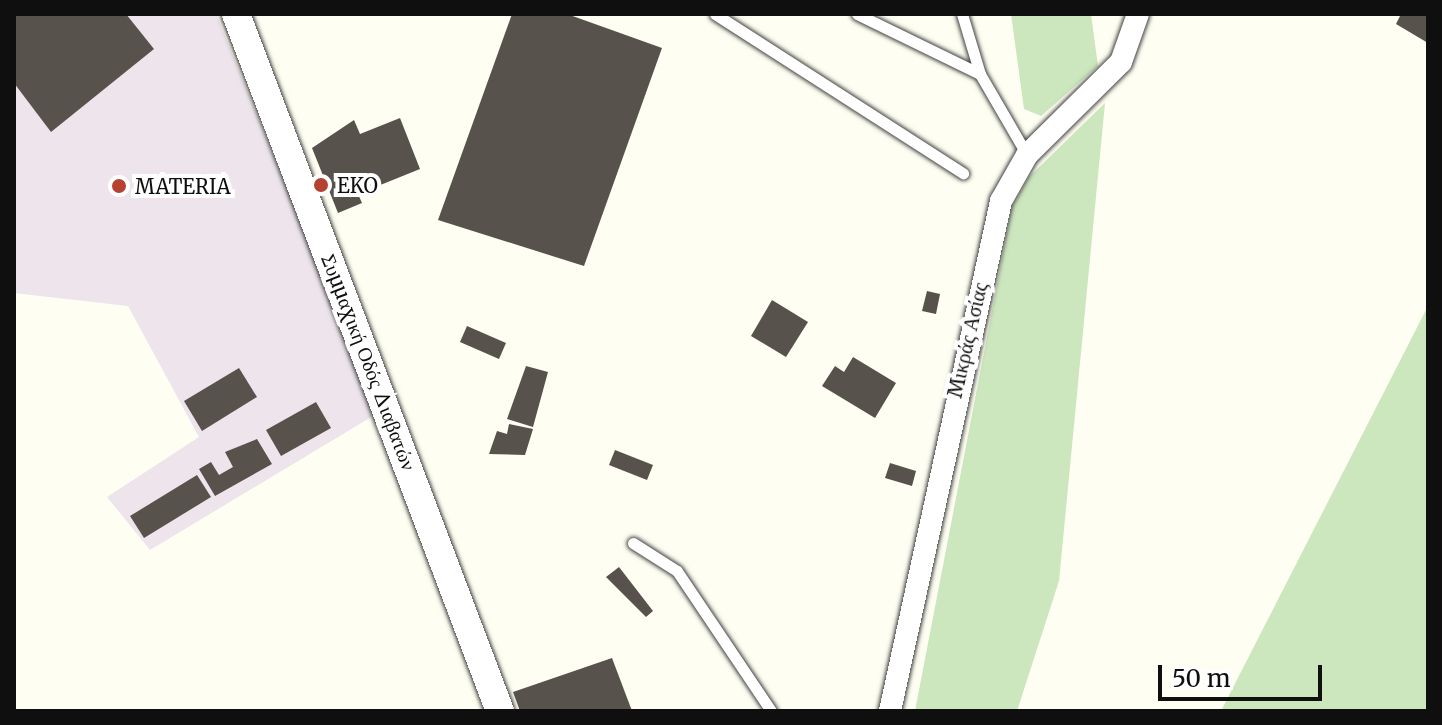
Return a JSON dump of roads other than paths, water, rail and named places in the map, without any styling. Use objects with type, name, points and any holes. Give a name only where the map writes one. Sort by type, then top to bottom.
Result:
[{"type":"street","name":"Συμμαχική Οδός Διαβατών","points":[[236,14],[500,711]]},
{"type":"street","name":"Μικράς Ασίας","points":[[890,711],[962,360],[1001,201],[1027,155],[1106,82],[1138,14]]},
{"type":"lane","points":[[715,14],[963,173]]},
{"type":"lane","points":[[857,14],[980,74]]},
{"type":"lane","points":[[962,14],[980,74],[1027,155]]},
{"type":"lane","points":[[633,543],[677,571],[771,711]]},
{"type":"place","name":"EKO","points":[[321,185]]},
{"type":"place","name":"MATERIA","points":[[119,186]]}]
